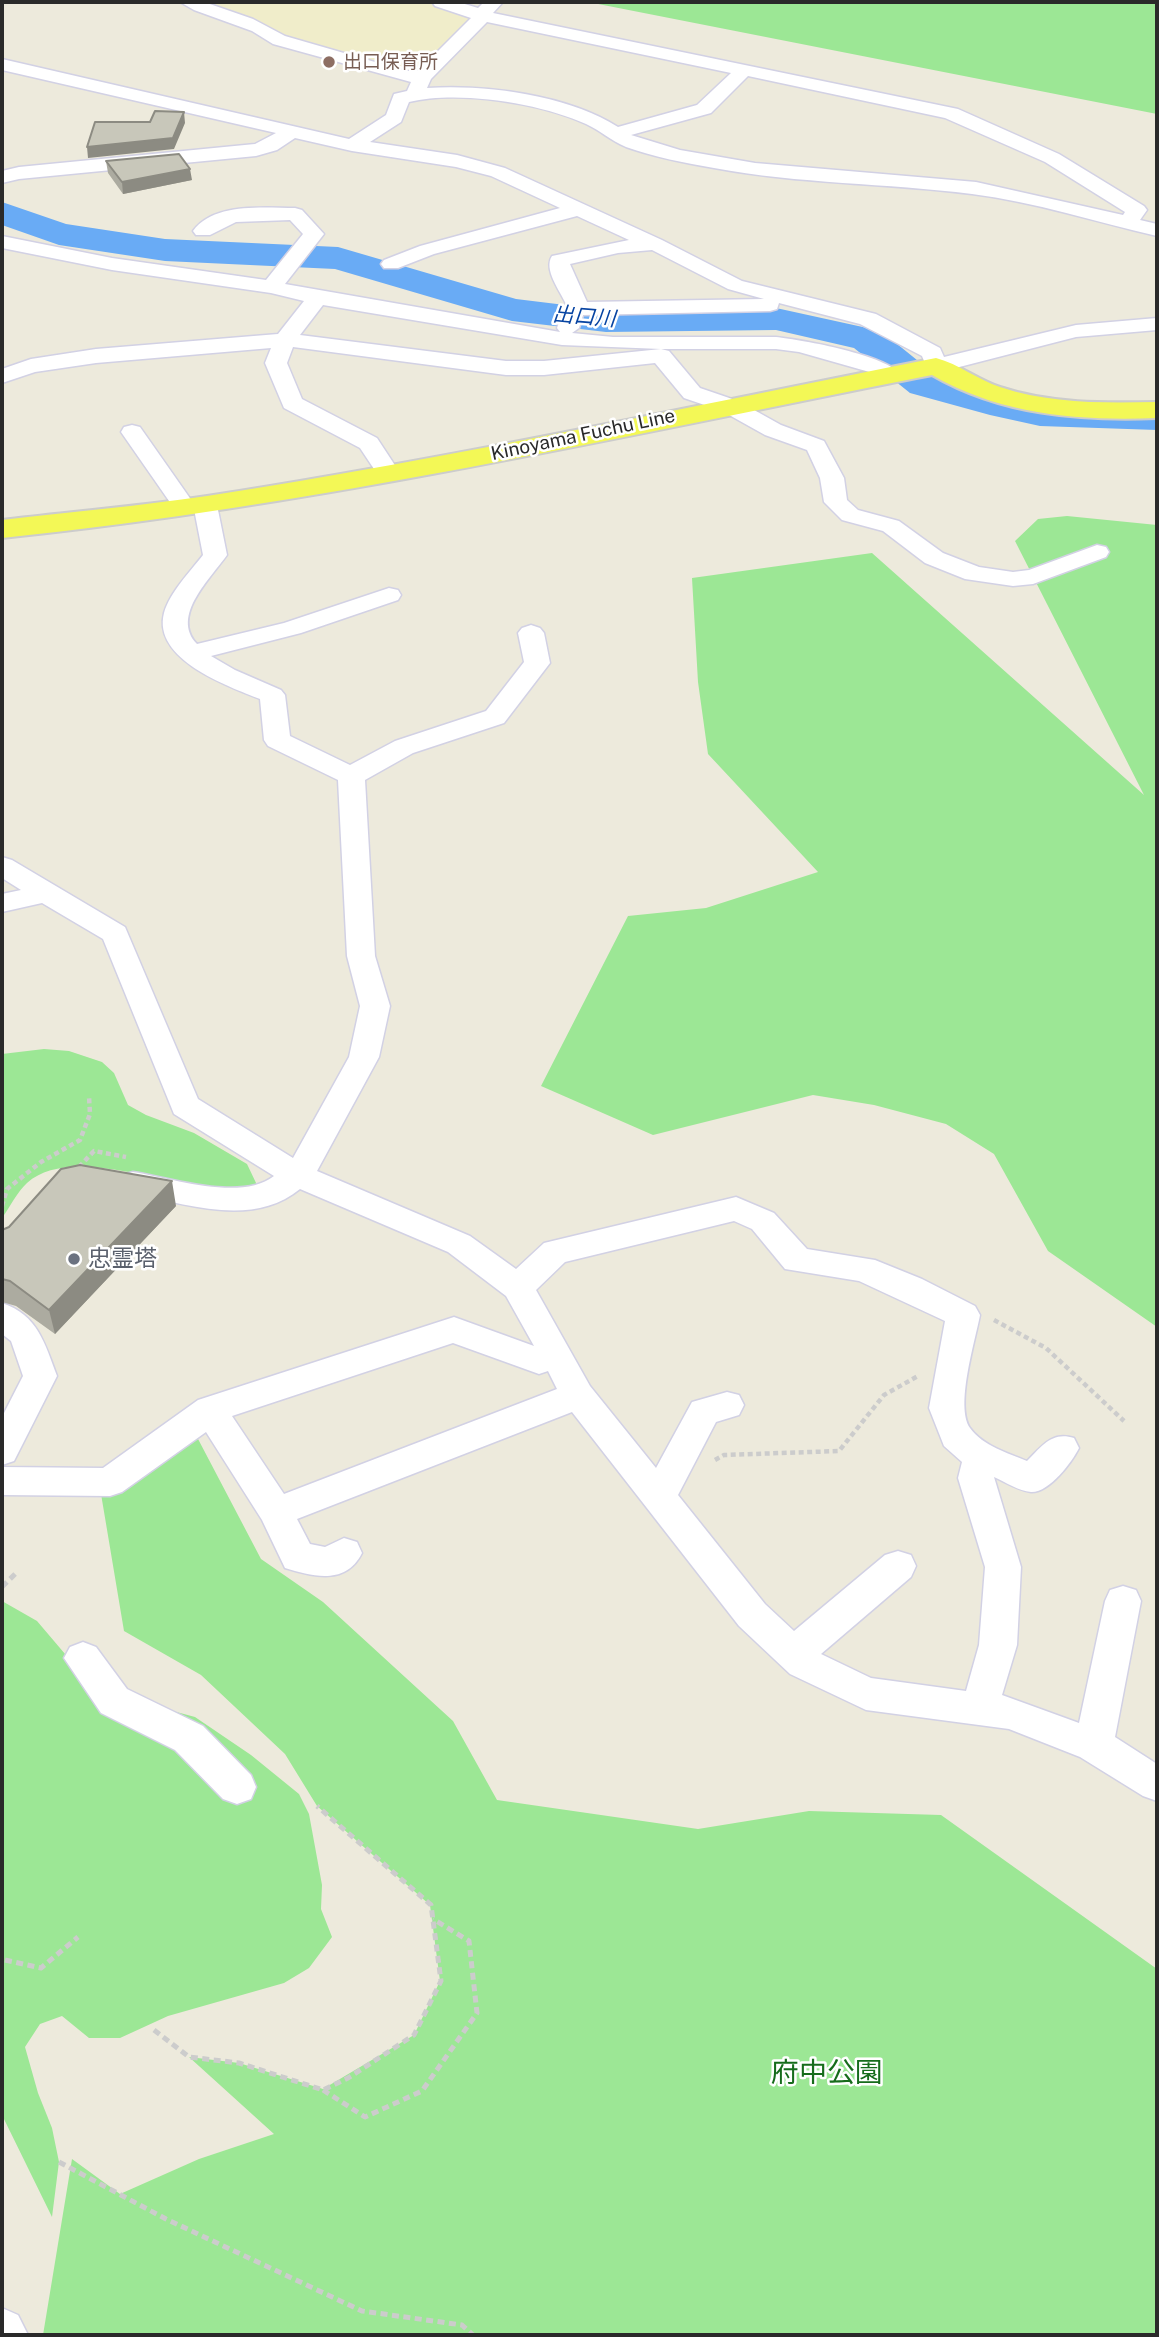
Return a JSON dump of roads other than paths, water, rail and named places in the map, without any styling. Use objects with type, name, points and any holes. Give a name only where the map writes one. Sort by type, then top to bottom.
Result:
[{"type":"main road","name":"Kinoyama Fuchu Line","points":[[2,529],[195,506],[388,473],[932,367]]},
{"type":"main road","points":[[932,367],[961,383],[1000,398],[1044,407],[1100,412],[1157,410]]},
{"type":"street","points":[[189,2],[219,15],[265,29],[279,40],[405,76],[419,84],[548,105],[594,121],[612,134],[637,144],[676,155],[795,175],[964,187],[1014,194],[1157,230]]},
{"type":"street","points":[[441,2],[488,9],[743,71],[951,113],[1052,158],[1137,210],[1127,223]]},
{"type":"street","points":[[352,145],[394,118],[401,98],[419,84],[488,9]]},
{"type":"street","points":[[2,65],[352,145],[457,161],[498,172],[655,244],[735,285],[868,319],[932,353],[932,367],[1076,331],[1157,324]]},
{"type":"street","points":[[612,134],[704,109],[743,71]]},
{"type":"street","points":[[2,177],[256,150],[270,146],[293,130]]},
{"type":"street","points":[[391,264],[427,250],[580,209]]},
{"type":"street","points":[[203,231],[215,220],[239,215],[295,215],[314,234],[271,287]]},
{"type":"street","points":[[2,242],[112,264],[271,287],[318,298],[569,325],[780,305],[785,297]]},
{"type":"street","points":[[569,325],[577,304],[559,270],[559,260],[618,247],[655,244]]},
{"type":"street","points":[[318,298],[285,340],[276,363],[292,403],[369,443],[388,473]]},
{"type":"street","points":[[569,325],[613,343],[776,343],[800,346],[881,368],[891,376]]},
{"type":"street","points":[[2,376],[31,366],[96,356],[285,340],[506,368],[544,368],[661,356],[670,363],[692,393],[730,407],[773,430],[816,446],[832,478],[836,502],[850,515],[891,526],[934,558],[974,574],[1013,579],[1033,576],[1097,552]]},
{"type":"street","points":[[132,432],[195,506],[215,555],[175,614],[178,637],[190,653],[222,674],[272,695],[277,740],[351,776]]},
{"type":"street","points":[[190,653],[292,628],[388,594]]},
{"type":"street","points":[[351,776],[404,747],[495,717],[537,663],[531,633]]},
{"type":"street","points":[[109,1180],[235,1200],[273,1194],[297,1175],[309,1159],[363,1057],[375,1006],[361,956],[351,776]]},
{"type":"street","points":[[2,866],[115,934],[185,1106],[297,1175],[459,1244],[518,1287],[578,1395],[752,1615],[803,1663],[866,1694],[1010,1713],[1094,1745],[1157,1784]]},
{"type":"street","points":[[2,903],[45,892]]},
{"type":"street","points":[[518,1287],[555,1252],[736,1209],[763,1221],[797,1260],[863,1269],[910,1288],[963,1315],[946,1408],[956,1436],[981,1457],[1032,1478],[1062,1448]]},
{"type":"street","points":[[2,1315],[25,1334],[40,1376],[2,1451]]},
{"type":"street","points":[[2,1481],[110,1482],[210,1410],[454,1330],[539,1361],[555,1353]]},
{"type":"street","points":[[276,1512],[578,1395]]},
{"type":"street","points":[[659,1497],[704,1412],[727,1405]]},
{"type":"street","points":[[210,1410],[276,1512],[298,1557],[331,1563],[344,1553]]},
{"type":"street","points":[[979,1709],[998,1645],[1003,1567],[976,1478],[981,1457]]},
{"type":"street","points":[[794,1654],[898,1566]]},
{"type":"street","points":[[1094,1745],[1123,1601]]},
{"type":"street","points":[[83,1658],[114,1701],[189,1738],[237,1787]]},
{"type":"waterway","name":"出口川","points":[[2,213],[59,234],[165,250],[338,258],[512,310],[606,321],[776,319],[867,339],[924,385],[1004,407],[1040,414],[1157,418]]},
{"type":"place","name":"出口保育所","points":[[329,62]]},
{"type":"place","name":"忠霊塔","points":[[74,1259]]},
{"type":"park label","name":"府中公園","points":[[827,2073]]}]
